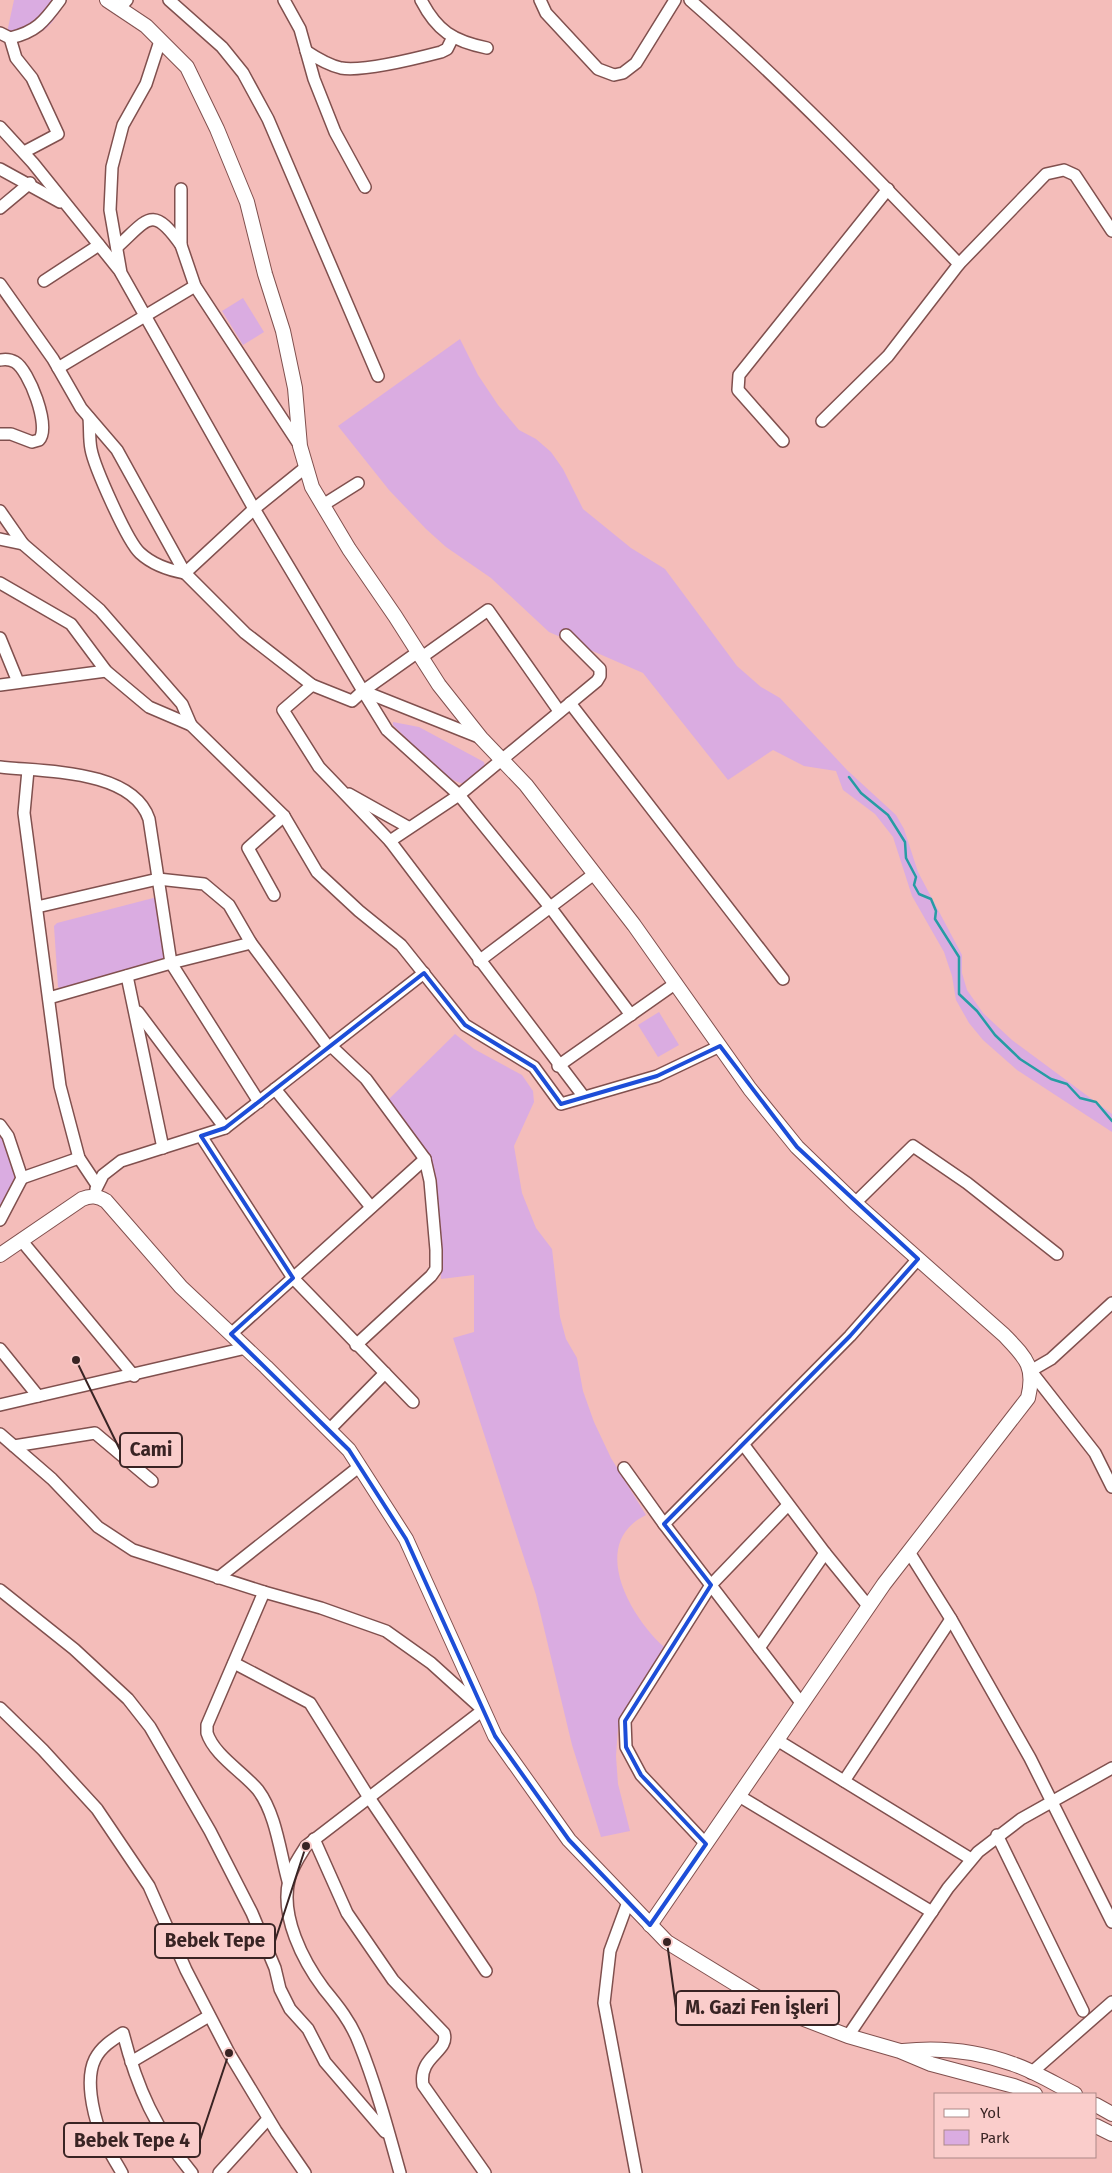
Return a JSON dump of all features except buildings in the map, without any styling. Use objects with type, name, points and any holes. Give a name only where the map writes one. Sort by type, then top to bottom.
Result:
[{"type":"street","points":[[24,152],[58,134],[32,78],[16,58],[5,36],[25,34],[39,26],[60,0]]},
{"type":"street","points":[[107,0],[123,4],[187,68],[217,129],[247,202],[265,274],[283,331],[295,388],[300,446],[312,487],[348,549],[440,685],[481,738],[526,786],[676,983],[750,1089],[797,1147],[855,1203],[1025,1356],[1031,1370],[1095,1453],[1112,1487]]},
{"type":"street","points":[[170,0],[222,46],[243,73],[268,120],[378,376]]},
{"type":"street","points":[[284,0],[300,28],[306,51],[335,132],[365,187]]},
{"type":"street","points":[[421,0],[431,19],[453,37],[466,44],[487,48]]},
{"type":"street","points":[[540,0],[546,13],[598,69],[614,75],[630,69],[636,63],[675,0]]},
{"type":"street","points":[[690,0],[744,48],[851,151],[959,264]]},
{"type":"street","points":[[306,51],[324,63],[344,68],[364,67],[441,52],[451,43],[453,37]]},
{"type":"street","points":[[121,273],[110,210],[112,167],[123,125],[146,84],[160,41]]},
{"type":"street","points":[[0,127],[24,152],[121,273],[254,508],[387,730],[459,795],[550,907],[631,1015]]},
{"type":"street","points":[[0,169],[30,183],[68,207]]},
{"type":"street","points":[[822,420],[888,356],[959,264],[1046,174],[1064,170],[1075,175],[1112,231]]},
{"type":"street","points":[[0,208],[30,183]]},
{"type":"street","points":[[181,189],[181,245],[195,286],[300,446]]},
{"type":"street","points":[[783,441],[738,390],[739,376],[888,189]]},
{"type":"street","points":[[117,247],[146,221],[154,218],[161,221],[181,245]]},
{"type":"street","points":[[44,281],[99,245]]},
{"type":"street","points":[[58,368],[144,314],[195,286]]},
{"type":"street","points":[[1,287],[58,368],[81,408],[117,450],[185,573],[245,633],[312,685],[352,701],[363,691],[488,610],[560,711]]},
{"type":"street","points":[[0,360],[11,360],[20,365],[38,400],[44,430],[42,438],[32,442],[11,434],[0,434]]},
{"type":"street","points":[[89,418],[91,450],[108,496],[138,552],[160,566],[185,573]]},
{"type":"street","points":[[185,573],[254,508],[306,467]]},
{"type":"street","points":[[323,505],[358,483]]},
{"type":"street","points":[[0,511],[23,544],[100,610],[182,704],[191,725]]},
{"type":"street","points":[[0,540],[23,544]]},
{"type":"street","points":[[0,583],[71,624],[106,671],[148,707],[191,725],[284,816],[317,872],[359,911],[402,945],[465,1026],[534,1067],[560,1104],[657,1076],[720,1046]]},
{"type":"street","points":[[390,841],[408,827],[459,795],[597,681],[601,672],[566,635]]},
{"type":"street","points":[[0,638],[18,682]]},
{"type":"street","points":[[0,685],[106,671]]},
{"type":"street","points":[[312,685],[283,710],[319,767],[390,841],[584,1098]]},
{"type":"street","points":[[363,691],[481,738]]},
{"type":"street","points":[[570,703],[783,979]]},
{"type":"street","points":[[0,767],[98,778],[139,800],[149,819],[171,963],[259,1102]]},
{"type":"street","points":[[28,770],[24,813],[60,1086],[79,1158],[96,1190],[181,1287],[349,1450],[406,1539],[495,1736],[569,1840],[667,1942],[773,2007],[848,2036],[900,2051],[931,2064],[1014,2086],[1032,2093]]},
{"type":"street","points":[[339,788],[408,827]]},
{"type":"street","points":[[274,894],[248,848],[284,816]]},
{"type":"street","points":[[479,961],[594,874]]},
{"type":"street","points":[[37,907],[158,879],[204,884],[229,905],[251,943],[330,1047],[366,1079],[425,1159],[430,1181],[436,1269],[431,1276],[356,1345]]},
{"type":"street","points":[[49,998],[171,963],[251,943]]},
{"type":"street","points":[[0,1255],[96,1190],[111,1166],[121,1161],[225,1128],[424,973]]},
{"type":"street","points":[[127,976],[163,1148]]},
{"type":"street","points":[[558,1066],[676,983]]},
{"type":"street","points":[[135,1009],[225,1128]]},
{"type":"street","points":[[275,1089],[371,1208]]},
{"type":"street","points":[[0,1125],[8,1136],[22,1178]]},
{"type":"street","points":[[201,1136],[293,1278],[413,1402]]},
{"type":"street","points":[[855,1203],[913,1146],[967,1183],[1057,1254]]},
{"type":"street","points":[[0,1220],[22,1178],[79,1158]]},
{"type":"street","points":[[231,1334],[425,1159]]},
{"type":"street","points":[[21,1240],[134,1376]]},
{"type":"street","points":[[664,1524],[850,1336],[918,1259]]},
{"type":"street","points":[[1031,1370],[1051,1359],[1112,1304]]},
{"type":"street","points":[[0,1405],[134,1376],[246,1348]]},
{"type":"street","points":[[0,1349],[38,1396]]},
{"type":"street","points":[[650,1925],[869,1607],[1028,1398],[1032,1384],[1031,1370]]},
{"type":"street","points":[[329,1430],[385,1374]]},
{"type":"street","points":[[14,1446],[95,1433],[152,1481]]},
{"type":"street","points":[[0,1434],[52,1479],[98,1527],[134,1550],[218,1578],[321,1608],[386,1631],[431,1663],[483,1710]]},
{"type":"street","points":[[743,1444],[825,1553],[869,1607]]},
{"type":"street","points":[[218,1578],[360,1466]]},
{"type":"street","points":[[624,1468],[664,1524],[802,1704]]},
{"type":"street","points":[[706,1844],[641,1775],[626,1747],[625,1722],[711,1585],[788,1505]]},
{"type":"street","points":[[909,1552],[950,1618],[1053,1800],[1112,1922]]},
{"type":"street","points":[[759,1648],[825,1553]]},
{"type":"street","points":[[0,1590],[74,1649],[128,1699],[150,1728],[210,1832],[252,1912],[275,1968],[280,1989],[290,2009],[308,2029],[325,2062],[390,2138]]},
{"type":"street","points":[[264,1592],[208,1725],[207,1733],[231,1765],[257,1790],[268,1806],[288,1881]]},
{"type":"street","points":[[844,1781],[950,1618]]},
{"type":"street","points":[[234,1663],[310,1703],[368,1796],[486,1971]]},
{"type":"street","points":[[0,1708],[43,1750],[97,1809],[149,1886],[186,1970],[229,2053],[268,2119],[306,2173]]},
{"type":"street","points":[[400,2173],[359,2042],[344,2013],[323,1987],[304,1957],[293,1928],[287,1899],[288,1881],[294,1864],[306,1846],[368,1796],[483,1710]]},
{"type":"street","points":[[777,1740],[971,1859]]},
{"type":"street","points":[[848,2036],[932,1912],[971,1859],[997,1836],[1053,1800],[1112,1768]]},
{"type":"street","points":[[739,1796],[932,1912]]},
{"type":"street","points":[[997,1836],[1083,2011]]},
{"type":"street","points":[[314,1839],[347,1913],[393,1980],[444,2033],[445,2040],[443,2046],[427,2061],[423,2068],[423,2085],[485,2173]]},
{"type":"street","points":[[628,1902],[610,1951],[604,2002],[636,2173]]},
{"type":"street","points":[[1031,2072],[1112,2002]]},
{"type":"street","points":[[131,2062],[209,2016]]},
{"type":"street","points":[[122,2173],[100,2133],[90,2085],[95,2059],[102,2049],[123,2033],[146,2105],[173,2150],[192,2173]]},
{"type":"street","points":[[900,2051],[938,2048],[957,2050],[1013,2064],[1073,2093]]},
{"type":"street","points":[[1097,2106],[1112,2114]]},
{"type":"street","points":[[219,2173],[268,2119]]},
{"type":"street","points":[[1097,2126],[1112,2134]]},
{"type":"highlighted area","points":[[424,973],[465,1025],[534,1067],[561,1104],[657,1076],[720,1046],[797,1147],[918,1259],[850,1336],[664,1524],[711,1585],[625,1721],[626,1747],[641,1775],[706,1844],[650,1925],[569,1840],[495,1736],[406,1539],[349,1450],[231,1334],[293,1278],[201,1136],[225,1128]]},
{"type":"green space","points":[[14,0],[67,0],[54,20],[44,30],[30,35],[6,37]]},
{"type":"green space","points":[[243,298],[264,332],[243,345],[222,311]]},
{"type":"green space","points":[[460,339],[478,375],[498,405],[519,430],[536,439],[551,452],[563,469],[583,509],[631,548],[665,569],[737,666],[761,687],[780,698],[847,770],[896,815],[904,829],[918,872],[962,955],[962,973],[967,990],[983,1013],[1012,1040],[1112,1114],[1112,1132],[1017,1070],[983,1040],[969,1023],[956,1000],[952,976],[944,952],[912,896],[893,837],[875,814],[843,790],[836,771],[804,766],[773,750],[728,780],[643,673],[549,632],[491,578],[446,547],[389,490],[338,426]]},
{"type":"green space","points":[[393,722],[419,727],[484,762],[485,767],[464,784],[455,781],[426,759],[393,725]]},
{"type":"green space","points":[[161,896],[169,963],[69,994],[58,987],[54,926],[57,923]]},
{"type":"green space","points":[[659,1012],[679,1045],[658,1057],[638,1025]]},
{"type":"green space","points":[[455,1034],[474,1049],[522,1075],[533,1091],[534,1102],[514,1146],[522,1193],[536,1228],[552,1249],[560,1317],[566,1339],[577,1358],[583,1391],[594,1422],[611,1458],[646,1515],[628,1528],[619,1545],[617,1563],[621,1583],[630,1603],[655,1638],[669,1651],[618,1728],[616,1756],[618,1784],[630,1831],[601,1837],[572,1745],[536,1595],[453,1338],[474,1332],[474,1275],[441,1279],[436,1179],[387,1101]]},
{"type":"green space","points":[[0,1136],[4,1141],[16,1182],[0,1211]]},
{"type":"waterway","points":[[849,777],[861,793],[888,815],[905,842],[906,858],[916,877],[914,885],[919,894],[931,899],[936,911],[935,919],[959,957],[959,994],[977,1011],[995,1035],[1020,1059],[1051,1079],[1067,1084],[1080,1098],[1096,1102],[1112,1121]]},
{"type":"place","name":"Cami","points":[[76,1360]]},
{"type":"place","name":"Bebek Tepe","points":[[306,1846]]},
{"type":"place","name":"M. Gazi Fen İşleri","points":[[667,1942]]},
{"type":"place","name":"Bebek Tepe 4","points":[[229,2053]]}]
